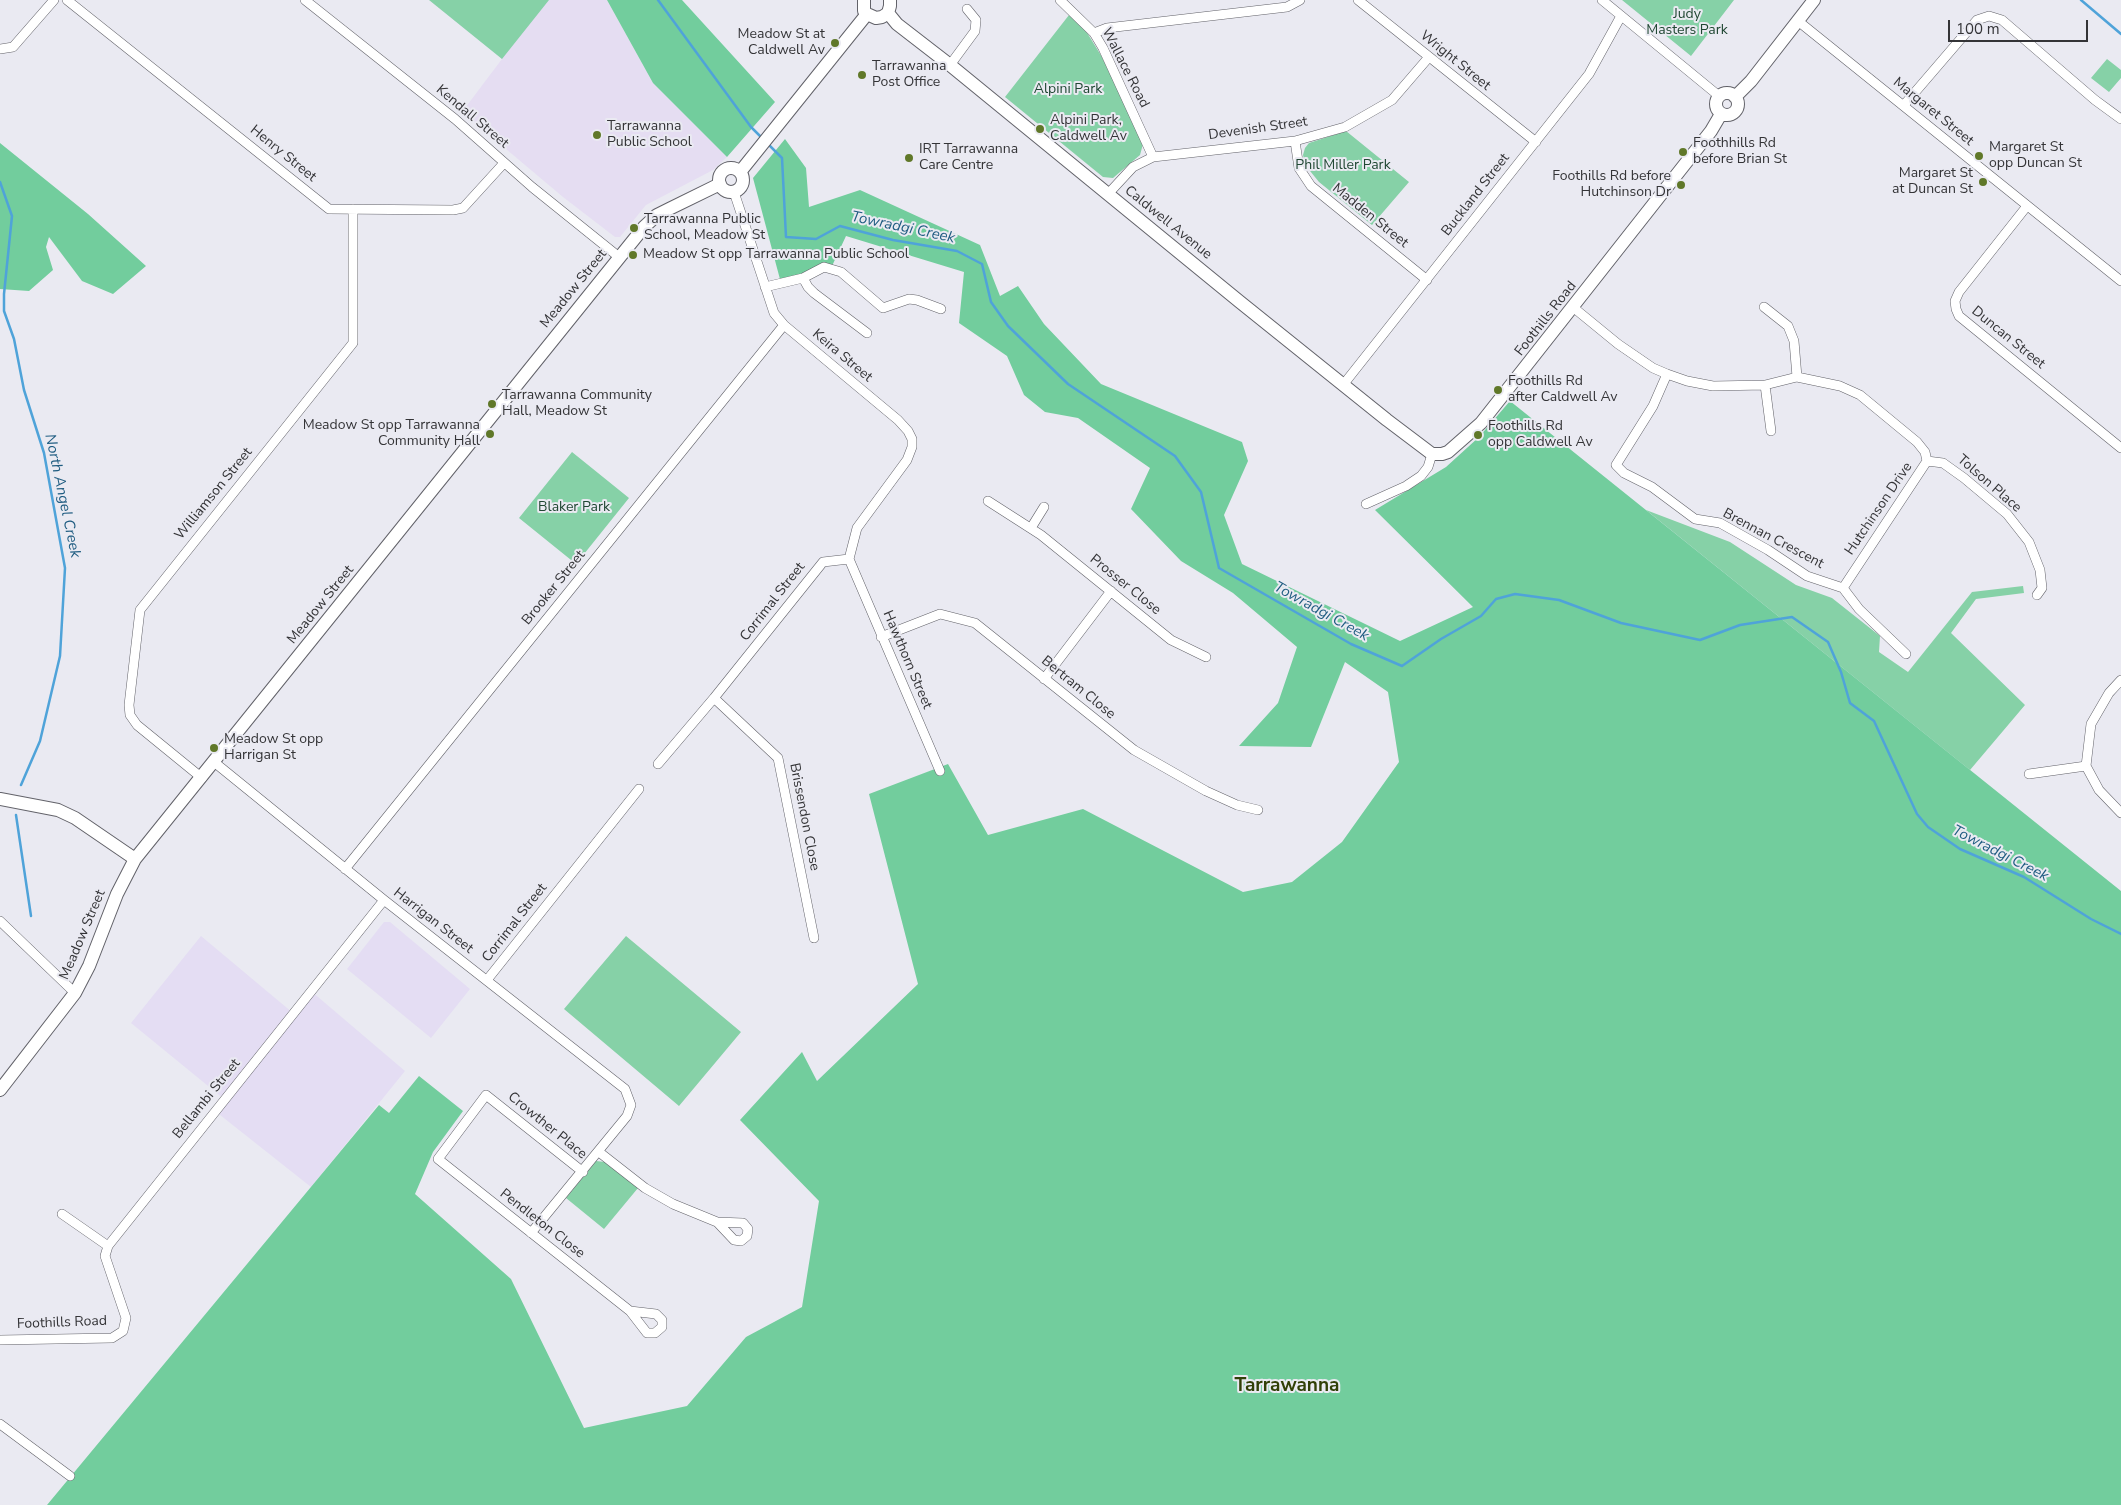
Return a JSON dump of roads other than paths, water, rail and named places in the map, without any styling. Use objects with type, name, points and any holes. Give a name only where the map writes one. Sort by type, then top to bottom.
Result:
[{"type":"main road","points":[[864,0],[863,5],[867,14],[876,18],[882,17],[889,6]]},
{"type":"main road","points":[[1735,98],[1751,81],[1814,0]]},
{"type":"main road","name":"Caldwell Avenue","points":[[889,6],[896,24],[950,65],[1343,385],[1432,454]]},
{"type":"main road","points":[[740,172],[867,14]]},
{"type":"main road","points":[[1726,94],[1735,98],[1738,105],[1734,112],[1726,115],[1721,114],[1716,104],[1719,96],[1726,94]]},
{"type":"main road","name":"Foothills Road","points":[[1432,454],[1448,452],[1481,423],[1574,308],[1711,131],[1721,114]]},
{"type":"main road","points":[[733,168],[740,172],[743,183],[739,190],[734,192],[725,190],[720,184],[720,176],[725,169],[733,168]]},
{"type":"main road","name":"Meadow Street","points":[[0,1090],[76,993],[89,966],[117,894],[135,859],[644,227],[658,215],[720,184]]},
{"type":"main road","points":[[0,799],[58,810],[75,818],[135,859]]},
{"type":"street","points":[[0,49],[13,47],[54,0]]},
{"type":"street","name":"Henry Street","points":[[67,0],[329,209],[452,210],[463,208],[504,163]]},
{"type":"street","name":"Kendall Street","points":[[305,0],[455,119],[504,163],[619,257]]},
{"type":"street","name":"Wallace Road","points":[[1060,0],[1094,33],[1103,48],[1153,157]]},
{"type":"street","points":[[1094,33],[1106,28],[1288,7],[1300,0]]},
{"type":"street","name":"Wright Street","points":[[1358,0],[1536,142]]},
{"type":"street","points":[[1602,0],[1719,96]]},
{"type":"street","points":[[950,65],[976,31],[976,20],[967,9]]},
{"type":"street","name":"Buckland Street","points":[[1343,385],[1590,74],[1621,16]]},
{"type":"street","points":[[1904,105],[1977,20],[1989,16],[2002,20],[2095,100],[2121,119]]},
{"type":"street","name":"Margaret Street","points":[[1798,21],[2121,281]]},
{"type":"street","name":"Devenish Street","points":[[1108,194],[1133,167],[1153,157],[1296,141],[1345,127],[1392,100],[1429,57]]},
{"type":"street","name":"Madden Street","points":[[1296,141],[1298,168],[1311,186],[1426,280]]},
{"type":"street","name":"Keira Street","points":[[734,192],[774,313],[784,325],[898,420],[908,431],[912,439],[912,447],[907,460],[856,528],[849,559]]},
{"type":"street","name":"Duncan Street","points":[[2026,206],[1960,292],[1956,301],[1956,309],[1959,316],[2121,448]]},
{"type":"street","name":"Williamson Street","points":[[202,778],[137,725],[130,715],[129,705],[140,610],[353,343],[353,209]]},
{"type":"street","points":[[765,287],[803,278],[824,267],[841,272],[883,308],[887,309],[909,299],[918,300],[941,309]]},
{"type":"street","points":[[803,278],[814,293],[867,333]]},
{"type":"street","points":[[1764,307],[1788,326],[1794,340],[1797,377]]},
{"type":"street","name":"Hutchinson Drive","points":[[1574,308],[1618,344],[1653,368],[1666,374],[1687,381],[1713,386],[1765,385],[1797,377],[1840,386],[1860,395],[1917,442],[1925,452],[1927,461],[1843,588]]},
{"type":"street","name":"Brooker Street","points":[[345,869],[784,325]]},
{"type":"street","name":"Brennan Crescent","points":[[1666,374],[1653,406],[1616,465],[1624,473],[1652,487],[1695,519],[1720,523],[1768,550],[1807,576],[1843,588]]},
{"type":"street","points":[[1765,385],[1771,431]]},
{"type":"street","points":[[1366,504],[1406,486],[1421,476],[1428,467],[1432,454]]},
{"type":"street","name":"Tolson Place","points":[[1927,461],[1943,463],[2007,514],[2029,542],[2040,570],[2042,588],[2037,595]]},
{"type":"street","name":"Prosser Close","points":[[988,501],[1031,528],[1171,640],[1206,657]]},
{"type":"street","points":[[1031,528],[1044,507]]},
{"type":"street","name":"Hawthorn Street","points":[[849,559],[940,771]]},
{"type":"street","name":"Corrimal Street","points":[[658,764],[714,698],[823,562],[849,559]]},
{"type":"street","points":[[1843,588],[1858,609],[1906,654]]},
{"type":"street","points":[[1044,679],[1111,591]]},
{"type":"street","name":"Bertram Close","points":[[882,637],[940,614],[975,623],[1134,750],[1206,790],[1237,805],[1258,810]]},
{"type":"street","points":[[2121,680],[2109,693],[2091,724],[2086,766],[2100,790],[2121,813]]},
{"type":"street","name":"Brissendon Close","points":[[714,698],[778,758],[814,938]]},
{"type":"street","name":"Harrigan Street","points":[[214,762],[345,869],[625,1089],[631,1105],[627,1116],[599,1152]]},
{"type":"street","points":[[2029,774],[2086,766]]},
{"type":"street","name":"Corrimal Street","points":[[487,980],[639,788]]},
{"type":"street","name":"Bellambi Street","points":[[108,1246],[384,900]]},
{"type":"street","points":[[0,921],[76,993]]},
{"type":"street","name":"Crowther Place","points":[[438,1159],[486,1095],[582,1172]]},
{"type":"street","points":[[531,1233],[599,1152],[645,1188],[673,1204],[717,1222]]},
{"type":"street","name":"Pendleton Close","points":[[438,1159],[630,1311]]},
{"type":"street","points":[[62,1214],[108,1246]]},
{"type":"street","name":"Foothills Road","points":[[0,1340],[112,1338],[123,1331],[126,1318],[105,1256],[108,1246]]},
{"type":"street","points":[[0,1424],[70,1476]]},
{"type":"waterway","name":"Towradgi Creek","points":[[658,0],[751,127],[762,138]]},
{"type":"waterway","points":[[2081,0],[2121,34]]},
{"type":"waterway","name":"Towradgi Creek","points":[[768,144],[782,158],[786,237],[816,239],[840,226],[893,240],[957,251],[982,264],[991,302],[1008,326],[1068,384],[1175,456],[1201,492],[1219,568],[1351,644],[1402,666],[1441,639],[1481,616],[1496,599],[1515,594],[1559,600],[1621,623],[1700,640],[1740,625],[1792,617],[1828,642],[1841,672],[1850,703],[1874,721],[1917,814],[1928,827],[1960,849],[2024,877],[2091,919],[2121,934]]},
{"type":"waterway","name":"North Angel Creek","points":[[0,182],[12,216],[4,311],[14,339],[24,390],[44,453],[65,568],[60,656],[40,741],[21,785]]},
{"type":"waterway","name":"North Angel Creek","points":[[16,815],[31,916]]},
{"type":"place","name":"Meadow St at Caldwell Av","points":[[835,43]]},
{"type":"place","name":"Tarrawanna Post Office","points":[[862,75]]},
{"type":"place","name":"Alpini Park, Caldwell Av","points":[[1040,129]]},
{"type":"place","name":"Tarrawanna Public School","points":[[597,135]]},
{"type":"place","name":"Foothhills Rd before Brian St","points":[[1683,152]]},
{"type":"place","name":"Margaret St opp Duncan St","points":[[1979,156]]},
{"type":"place","name":"IRT Tarrawanna Care Centre","points":[[909,158]]},
{"type":"place","name":"Margaret St at Duncan St","points":[[1983,182]]},
{"type":"place","name":"Foothills Rd before Hutchinson Dr","points":[[1681,185]]},
{"type":"place","name":"Tarrawanna Public School, Meadow St","points":[[634,228]]},
{"type":"place","name":"Meadow St opp Tarrawanna Public School","points":[[633,255]]},
{"type":"place","name":"Foothills Rd after Caldwell Av","points":[[1498,390]]},
{"type":"place","name":"Tarrawanna Community Hall, Meadow St","points":[[492,404]]},
{"type":"place","name":"Meadow St opp Tarrawanna Community Hall","points":[[490,434]]},
{"type":"place","name":"Foothills Rd opp Caldwell Av","points":[[1478,435]]},
{"type":"place","name":"Meadow St opp Harrigan St","points":[[214,748]]},
{"type":"district","name":"Tarrawanna","points":[[1287,1386]]},
{"type":"park label","name":"Judy Masters Park","points":[[1687,24]]},
{"type":"park label","name":"Alpini Park","points":[[1068,90]]},
{"type":"park label","name":"Phil Miller Park","points":[[1343,166]]},
{"type":"park label","name":"Blaker Park","points":[[574,508]]}]
